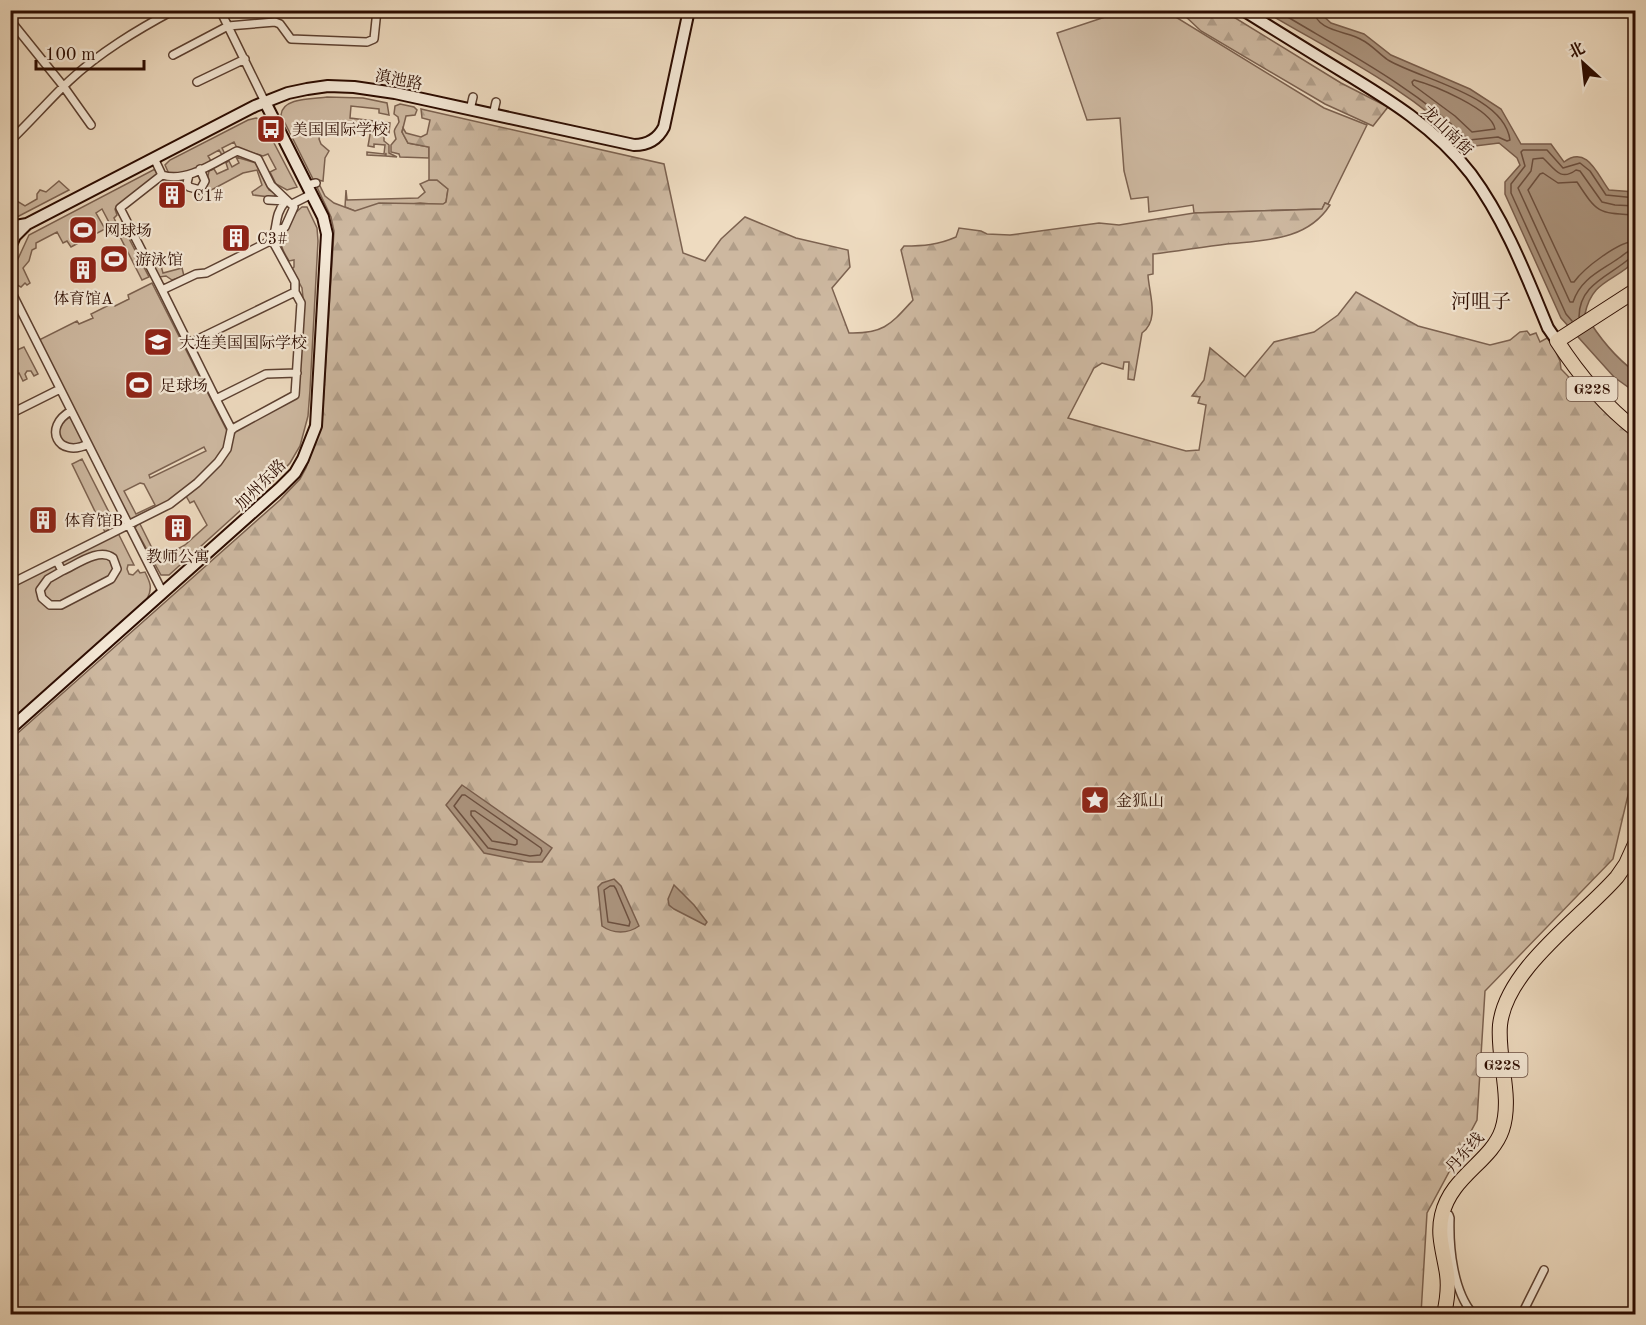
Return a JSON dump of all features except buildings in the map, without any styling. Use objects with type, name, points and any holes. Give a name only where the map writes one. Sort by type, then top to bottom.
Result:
[{"type":"highway","points":[[1563,338],[1635,290]]},
{"type":"highway","name":"G228","points":[[1563,338],[1578,371],[1604,402],[1635,430]]},
{"type":"highway","name":"丹东线","points":[[1444,1314],[1448,1285],[1440,1237],[1442,1214],[1453,1190],[1492,1147],[1502,1131],[1505,1101],[1500,1026],[1505,1004],[1533,962],[1617,877],[1626,864],[1635,842]]},
{"type":"street","points":[[10,141],[64,87],[112,46],[174,10]]},
{"type":"street","points":[[220,10],[265,102]]},
{"type":"street","points":[[173,55],[228,26],[275,22],[280,24],[291,39],[362,43],[374,39],[376,10]]},
{"type":"street","name":"滇池路","points":[[27,224],[265,102],[288,93],[308,89],[354,87],[395,93],[634,146],[651,141],[664,127],[689,10]]},
{"type":"street","name":"龙山南街","points":[[1243,10],[1394,103],[1427,128],[1454,153],[1478,183],[1501,222],[1548,328],[1563,338]]},
{"type":"street","points":[[10,20],[64,87],[91,125]]},
{"type":"street","points":[[197,82],[245,59]]},
{"type":"street","points":[[470,110],[473,97]]},
{"type":"street","name":"加州东路","points":[[10,729],[280,488],[299,466],[308,449],[317,416],[327,234],[312,187],[265,102]]},
{"type":"street","points":[[494,115],[496,102]]},
{"type":"street","points":[[154,158],[162,174],[173,178],[189,175],[237,151],[258,159],[271,185],[289,202],[293,212],[285,227],[276,231]]},
{"type":"street","points":[[189,175],[187,185],[191,189],[200,190],[205,181],[200,170]]},
{"type":"street","points":[[10,584],[170,504],[197,483],[227,449],[232,430],[120,208],[162,174]]},
{"type":"street","points":[[162,290],[196,274],[206,273],[272,240],[276,231],[275,220],[289,202],[312,187]]},
{"type":"street","points":[[268,200],[289,202]]},
{"type":"street","points":[[10,227],[27,224]]},
{"type":"street","points":[[10,250],[15,236],[27,224]]},
{"type":"street","points":[[232,430],[292,398],[297,392],[301,303],[295,291],[294,282],[272,240]]},
{"type":"street","points":[[10,289],[163,593]]},
{"type":"street","points":[[188,344],[295,291]]},
{"type":"street","points":[[216,399],[266,374],[297,372]]},
{"type":"street","points":[[10,414],[60,389]]},
{"type":"street","points":[[71,411],[58,422],[57,439],[61,444],[72,449],[88,444]]},
{"type":"street","points":[[104,554],[113,558],[117,569],[111,579],[60,605],[50,605],[41,596],[41,586],[62,571],[96,555],[104,554]]},
{"type":"street","points":[[57,561],[62,571]]},
{"type":"street","points":[[1442,1214],[1449,1215],[1450,1218],[1450,1241],[1459,1288],[1462,1298],[1473,1314]]},
{"type":"street","points":[[1522,1314],[1544,1270]]},
{"type":"green space","points":[[1123,11],[1166,11],[1324,108],[1367,125],[1328,204],[1325,203],[1322,209],[1194,213],[1193,205],[1149,212],[1148,197],[1131,199],[1124,171],[1120,118],[1087,120],[1057,33]]},
{"type":"green space","points":[[1171,11],[1224,11],[1341,83],[1388,107],[1373,126],[1325,104],[1201,31],[1185,16]]},
{"type":"green space","points":[[327,97],[363,98],[387,103],[389,115],[379,113],[379,109],[351,106],[350,118],[390,123],[389,133],[384,136],[384,141],[389,145],[389,153],[397,157],[386,156],[386,153],[385,156],[367,155],[367,152],[384,154],[385,145],[368,146],[371,129],[327,125],[327,132],[320,135],[319,139],[329,151],[325,158],[323,181],[313,179],[281,115],[283,109],[293,102]]},
{"type":"green space","points":[[400,104],[414,107],[417,110],[415,115],[406,116],[402,132],[408,143],[429,147],[429,158],[400,157],[399,154],[391,152],[391,145],[396,139],[394,130],[399,122],[398,117],[394,114],[395,106]]},
{"type":"green space","points":[[421,109],[664,164],[683,253],[705,261],[721,239],[745,217],[796,238],[848,250],[850,267],[832,288],[849,333],[871,332],[886,326],[913,300],[901,250],[904,246],[943,242],[956,237],[959,228],[987,234],[1010,235],[1099,223],[1119,225],[1194,213],[1322,209],[1325,203],[1330,205],[1310,226],[1284,236],[1153,254],[1153,274],[1148,275],[1152,306],[1151,321],[1142,333],[1134,380],[1128,379],[1129,362],[1124,362],[1123,369],[1102,363],[1094,368],[1068,418],[1186,451],[1199,450],[1206,405],[1198,403],[1200,397],[1192,396],[1204,380],[1210,348],[1245,377],[1274,342],[1314,332],[1338,315],[1356,292],[1418,326],[1490,345],[1510,340],[1520,332],[1527,331],[1530,335],[1536,333],[1540,342],[1549,337],[1560,361],[1561,369],[1590,399],[1596,394],[1635,432],[1636,761],[1613,859],[1485,991],[1477,1120],[1427,1213],[1421,1314],[11,1314],[10,740],[280,500],[300,479],[322,421],[334,231],[331,217],[316,185],[320,186],[325,196],[334,203],[355,211],[379,203],[443,204],[446,202],[448,189],[437,180],[429,180],[429,147],[408,143],[402,132],[403,128],[406,133],[421,137],[427,134],[430,120],[422,118]]},
{"type":"green space","points":[[256,118],[264,124],[297,187],[287,190],[276,184],[270,172],[276,169],[268,154],[263,156],[237,148],[234,142],[222,148],[225,154],[222,155],[219,150],[208,156],[211,161],[206,164],[186,172],[169,174],[165,165],[170,160]]},
{"type":"green space","points":[[236,157],[256,163],[269,190],[277,194],[278,198],[253,195],[252,192],[262,185],[257,170],[243,173],[202,195],[198,194],[206,185],[209,171],[214,169],[217,174],[228,169],[226,163],[229,161],[232,167],[239,163]]},
{"type":"green space","points":[[155,169],[157,177],[115,209],[117,215],[114,218],[119,229],[123,227],[149,277],[142,280],[114,225],[111,226],[102,209],[96,213],[105,229],[71,247],[67,241],[63,243],[57,232],[36,243],[36,248],[32,250],[29,261],[23,268],[30,283],[27,285],[25,283],[21,287],[17,285],[13,279],[17,261],[29,235]]},
{"type":"green space","points":[[429,180],[437,180],[448,189],[446,202],[443,205],[420,203],[355,211],[345,207],[346,190],[347,200],[418,198],[425,192],[420,184]]},
{"type":"green space","points":[[59,181],[69,190],[11,218],[12,198],[25,206],[37,199],[40,190],[46,192]]},
{"type":"green space","points":[[302,207],[307,207],[317,228],[318,241],[308,416],[300,446],[290,463],[272,482],[169,575],[161,575],[135,528],[139,522],[158,560],[185,545],[207,525],[194,501],[190,503],[186,496],[210,474],[232,434],[236,429],[297,397],[304,307],[302,288],[292,269],[294,260],[289,261],[281,241],[287,224]]},
{"type":"green space","points":[[158,254],[163,273],[182,268],[184,276],[172,280],[166,276],[159,277],[149,256]]},
{"type":"green space","points":[[152,283],[228,433],[223,451],[193,483],[169,500],[131,521],[39,340],[77,321],[79,324],[93,318],[91,314],[113,303],[115,306],[129,299],[128,295]],"holes":[[[204,447],[206,451],[150,478],[149,475]],[[140,483],[144,484],[155,505],[136,514],[124,491]]]},
{"type":"green space","points":[[24,347],[38,374],[34,376],[31,371],[27,371],[25,374],[27,379],[23,381],[19,373],[14,376],[11,370],[10,353]]},
{"type":"green space","points":[[71,411],[88,444],[78,449],[57,439],[58,422]]},
{"type":"green space","points":[[82,459],[116,526],[105,532],[72,464]]},
{"type":"green space","points":[[118,533],[134,565],[128,565],[129,574],[133,575],[138,570],[140,573],[145,572],[150,585],[147,599],[11,722],[11,586]]},
{"type":"water","points":[[1264,11],[1318,11],[1331,23],[1364,34],[1391,55],[1470,89],[1501,109],[1521,144],[1551,144],[1564,162],[1572,157],[1585,159],[1596,170],[1609,190],[1635,192],[1635,261],[1598,288],[1588,303],[1585,314],[1607,346],[1635,372],[1635,392],[1614,377],[1561,318],[1505,194],[1505,182],[1520,165],[1517,158],[1499,143],[1467,147],[1445,126],[1396,89]]},
{"type":"water","points":[[462,785],[552,848],[542,862],[529,862],[484,853],[446,805]]},
{"type":"water","points":[[614,879],[621,886],[639,926],[625,932],[616,932],[602,926],[598,887]]},
{"type":"water","points":[[674,885],[694,905],[707,922],[705,925],[669,905],[668,899]]},
{"type":"place","name":"美国国际学校","points":[[271,129]]},
{"type":"place","name":"C1#","points":[[172,195]]},
{"type":"place","name":"网球场","points":[[83,230]]},
{"type":"place","name":"C3#","points":[[236,238]]},
{"type":"place","name":"游泳馆","points":[[114,259]]},
{"type":"place","name":"体育馆A","points":[[83,270]]},
{"type":"place","name":"大连美国国际学校","points":[[158,342]]},
{"type":"place","name":"足球场","points":[[139,385]]},
{"type":"place","name":"体育馆B","points":[[43,520]]},
{"type":"place","name":"教师公寓","points":[[178,528]]},
{"type":"place","name":"金狐山","points":[[1095,800]]},
{"type":"district","name":"河咀子","points":[[1481,301]]}]
